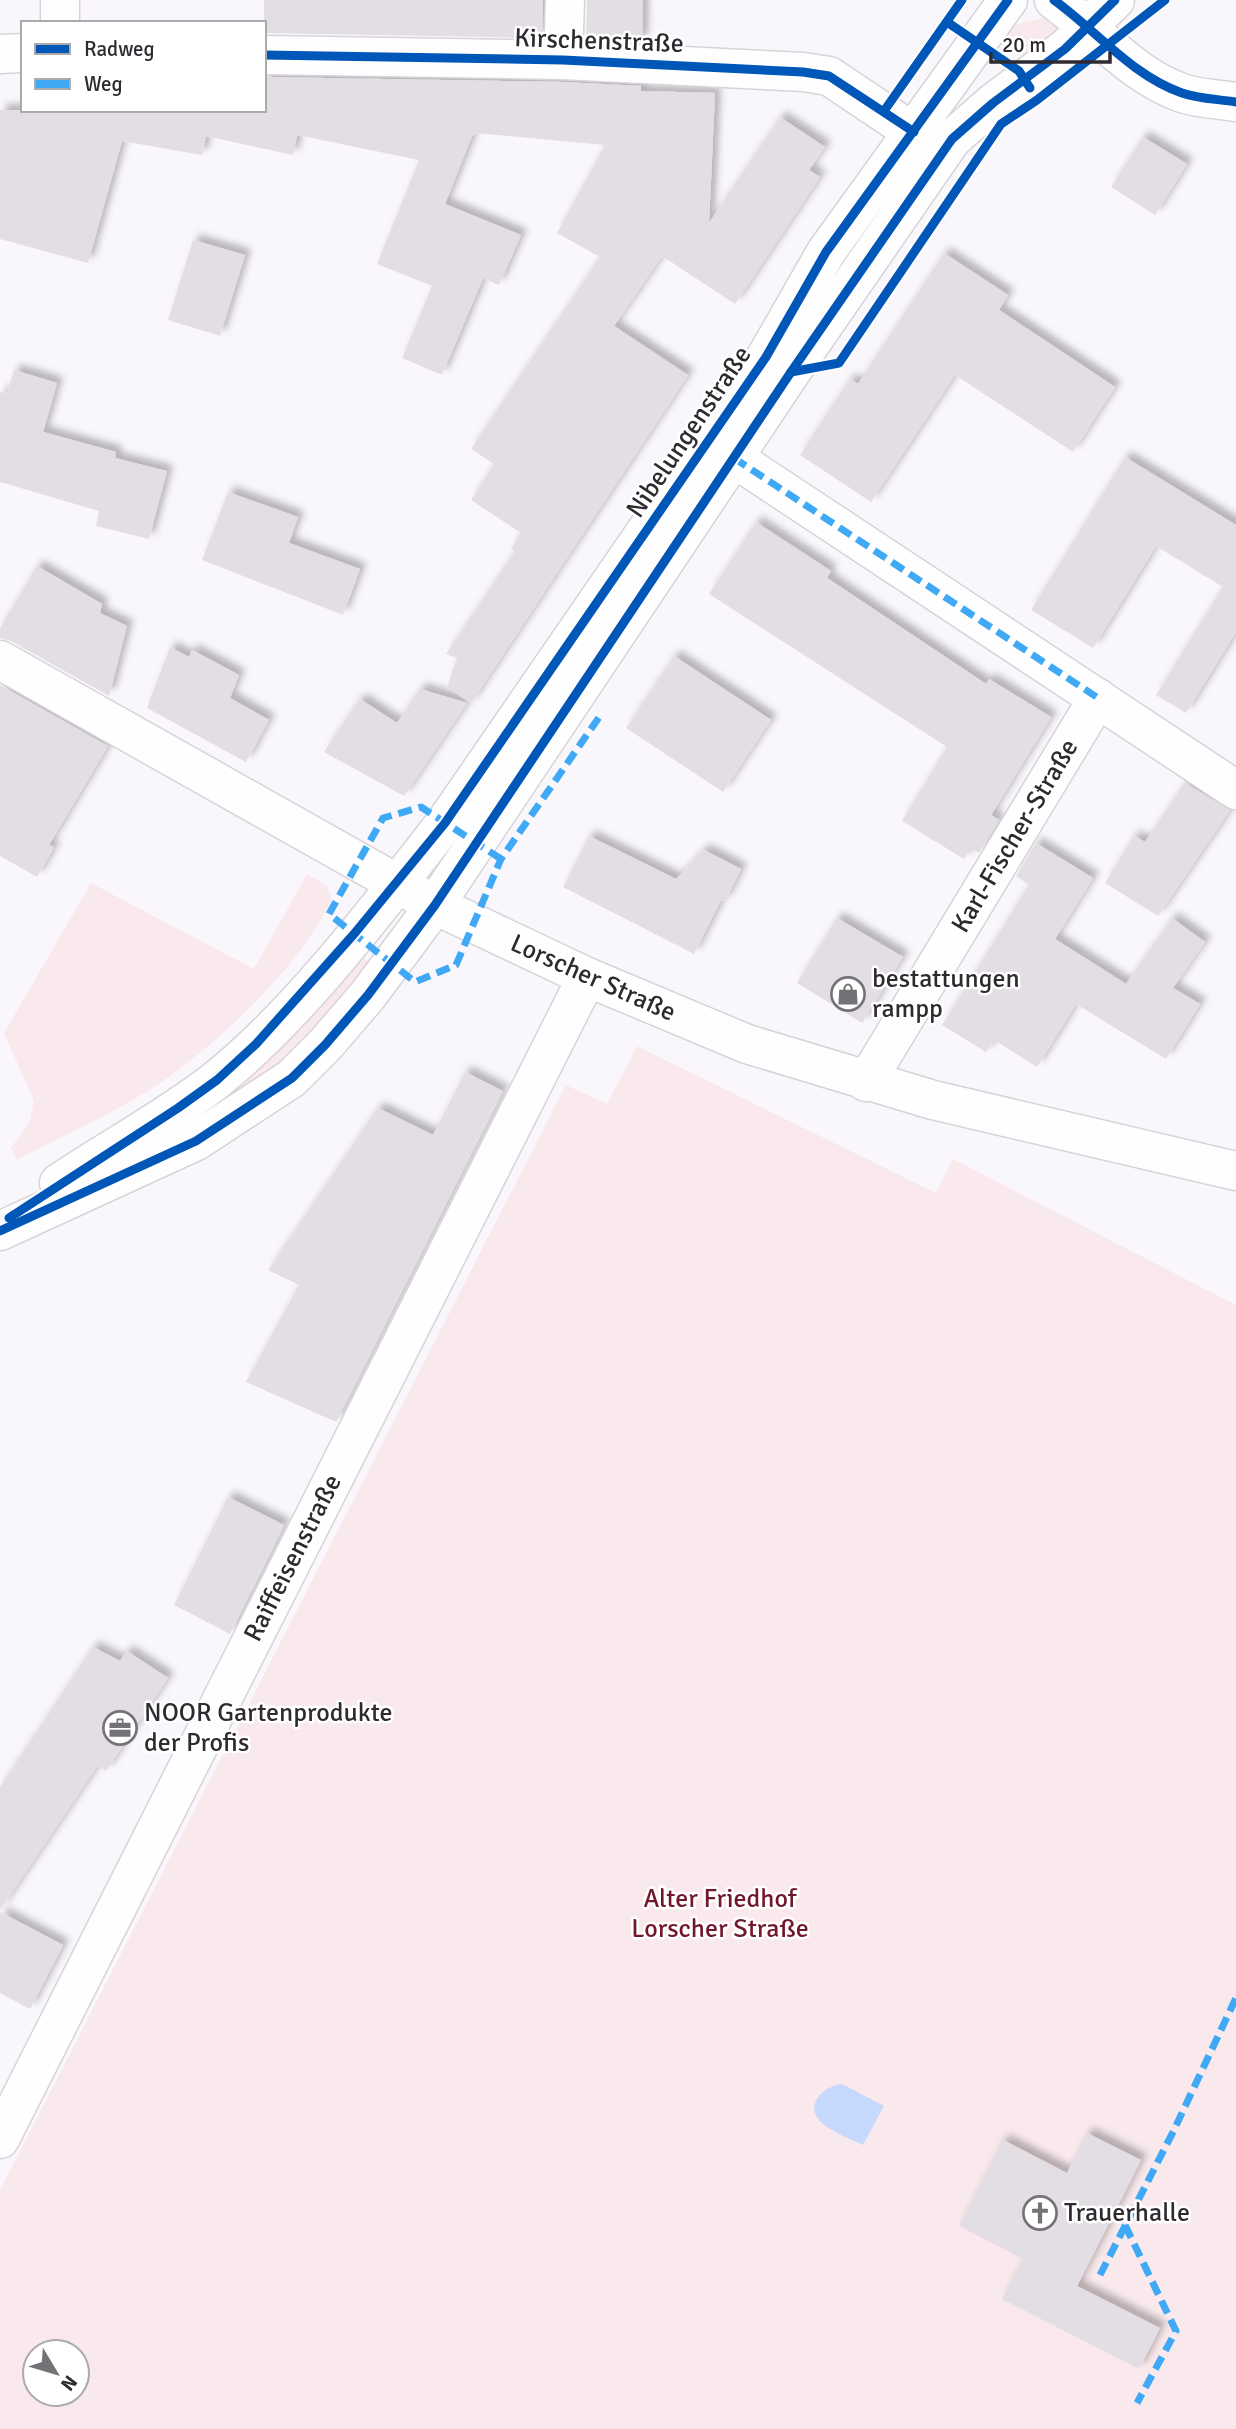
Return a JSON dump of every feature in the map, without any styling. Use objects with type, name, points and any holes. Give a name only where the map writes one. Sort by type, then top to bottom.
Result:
[{"type":"street","points":[[60,0],[60,21]]},
{"type":"street","points":[[563,60],[565,0]]},
{"type":"street","name":"Nibelungenstraße","points":[[0,1224],[216,1080],[256,1044],[307,989],[398,883],[445,823],[766,357],[826,251],[928,142],[1008,0]]},
{"type":"street","points":[[1054,0],[1126,61],[1165,86],[1185,94],[1236,102]]},
{"type":"street","points":[[0,1231],[196,1141],[292,1077],[360,1006],[435,905],[734,458],[928,142],[968,124],[1087,29],[1115,0]]},
{"type":"street","points":[[0,54],[21,53]]},
{"type":"street","name":"Kirschenstraße","points":[[266,55],[563,60],[803,72],[829,76],[928,142]]},
{"type":"street","points":[[734,458],[1236,790]]},
{"type":"street","name":"Lorscher Straße","points":[[0,660],[435,905],[587,978],[747,1044],[866,1083],[1236,1171]]},
{"type":"street","name":"Karl-Fischer-Straße","points":[[866,1083],[1098,698]]},
{"type":"street","name":"Raiffeisenstraße","points":[[0,2139],[587,978]]},
{"type":"green space","points":[[1043,18],[1059,30],[1034,61],[998,37],[1017,24]]},
{"type":"green space","points":[[307,874],[327,886],[332,899],[319,924],[301,949],[234,1023],[186,1064],[146,1092],[17,1160],[11,1148],[30,1121],[34,1101],[4,1033],[91,883],[254,969]]},
{"type":"green space","points":[[355,951],[371,963],[340,1004],[287,1057],[193,1123]]},
{"type":"green space","name":"Alter Friedhof Lorscher Straße","points":[[637,1046],[936,1193],[953,1159],[1236,1305],[1236,2429],[0,2429],[0,2190],[566,1085],[607,1104]]},
{"type":"water","points":[[842,2084],[884,2106],[863,2145],[827,2127],[814,2110],[822,2093]]},
{"type":"building","points":[[264,0],[543,0],[542,38],[266,33]]},
{"type":"building","points":[[587,0],[643,0],[642,42],[586,39]]},
{"type":"building","points":[[266,77],[562,82],[641,86],[641,91],[715,93],[709,223],[780,117],[825,147],[809,170],[820,177],[735,304],[662,256],[614,326],[688,375],[471,703],[447,687],[457,658],[446,654],[515,551],[511,548],[521,533],[471,500],[494,464],[471,449],[600,257],[557,233],[605,145],[476,133],[472,136],[445,204],[521,235],[499,285],[483,278],[442,375],[402,358],[432,286],[377,264],[419,160],[297,135],[293,155],[206,136],[202,155],[122,141],[88,263],[0,239],[0,110],[266,112]]},
{"type":"building","points":[[1143,137],[1187,164],[1155,215],[1111,187]]},
{"type":"building","points":[[193,240],[245,255],[220,336],[168,320]]},
{"type":"building","points":[[944,253],[1008,295],[999,310],[1115,387],[1073,452],[955,375],[871,502],[800,455],[850,379],[858,384]]},
{"type":"building","points":[[14,370],[57,383],[43,432],[116,452],[115,458],[167,471],[149,539],[96,526],[99,511],[0,482],[0,392],[7,394]]},
{"type":"building","points":[[1125,457],[1236,525],[1236,632],[1186,713],[1156,695],[1223,587],[1156,546],[1093,648],[1031,610]]},
{"type":"building","points":[[228,492],[298,517],[289,543],[360,569],[343,615],[202,560]]},
{"type":"building","points":[[756,522],[831,571],[827,578],[986,684],[989,679],[1051,717],[991,815],[999,820],[979,853],[970,848],[964,859],[902,821],[947,747],[709,594]]},
{"type":"building","points":[[37,566],[102,604],[100,613],[127,626],[109,696],[11,641],[0,638],[0,628]]},
{"type":"building","points":[[170,647],[189,657],[192,650],[239,675],[230,698],[269,720],[246,762],[147,708]]},
{"type":"building","points":[[674,656],[771,720],[723,792],[626,728]]},
{"type":"building","points":[[0,685],[108,746],[49,845],[54,847],[37,877],[0,856]]},
{"type":"building","points":[[420,689],[467,703],[404,796],[324,752],[360,699],[397,723]]},
{"type":"building","points":[[1185,783],[1230,810],[1158,916],[1105,883],[1134,836],[1145,842]]},
{"type":"building","points":[[589,836],[676,879],[704,850],[741,869],[725,901],[721,900],[694,954],[563,887]]},
{"type":"building","points":[[1036,843],[1093,878],[1055,939],[1126,984],[1172,918],[1205,942],[1173,988],[1200,1004],[1166,1059],[1076,1004],[1037,1067],[994,1040],[986,1052],[942,1025],[1029,885],[1016,876]]},
{"type":"building","points":[[837,918],[903,957],[862,1023],[797,983]]},
{"type":"building","points":[[465,1072],[503,1091],[336,1422],[246,1382],[299,1285],[268,1270],[378,1108],[433,1135]]},
{"type":"building","points":[[228,1497],[284,1525],[230,1634],[174,1605]]},
{"type":"building","points":[[93,1647],[120,1661],[127,1651],[168,1678],[106,1771],[98,1765],[0,1910],[0,1787]]},
{"type":"building","points":[[0,1912],[63,1945],[30,2009],[0,1993]]},
{"type":"building","points":[[1087,2133],[1141,2160],[1077,2286],[1160,2328],[1139,2369],[1002,2299],[1023,2259],[959,2226],[1003,2140],[1067,2173]]},
{"type":"marked path","points":[[734,458],[1098,698]]},
{"type":"marked path","points":[[501,859],[421,807],[383,818],[329,914],[415,982],[456,965],[501,859],[600,716]]},
{"type":"marked path","points":[[1100,2275],[1174,2130],[1236,1998]]},
{"type":"marked path","points":[[1125,2225],[1176,2331],[1137,2403]]},
{"type":"cycle path","points":[[884,111],[962,0]]},
{"type":"cycle path","points":[[9,1218],[217,1080],[256,1044],[354,934],[445,823],[766,357],[826,252],[1008,0]]},
{"type":"cycle path","points":[[1054,0],[1130,64],[1164,85],[1189,95],[1236,102]]},
{"type":"cycle path","points":[[0,1231],[196,1141],[292,1078],[325,1045],[368,995],[435,905],[791,372],[952,139],[993,103],[1065,49],[1115,0]]},
{"type":"cycle path","points":[[791,372],[839,363],[1001,124],[1037,100],[1165,0]]},
{"type":"cycle path","points":[[947,22],[1019,71],[1030,88]]},
{"type":"cycle path","points":[[266,55],[563,60],[803,72],[829,76],[914,132]]},
{"type":"place","name":"bestattungen rampp","points":[[848,994]]},
{"type":"place","name":"NOOR Gartenprodukte der Profis","points":[[120,1728]]},
{"type":"place","name":"Trauerhalle","points":[[1040,2213]]}]
